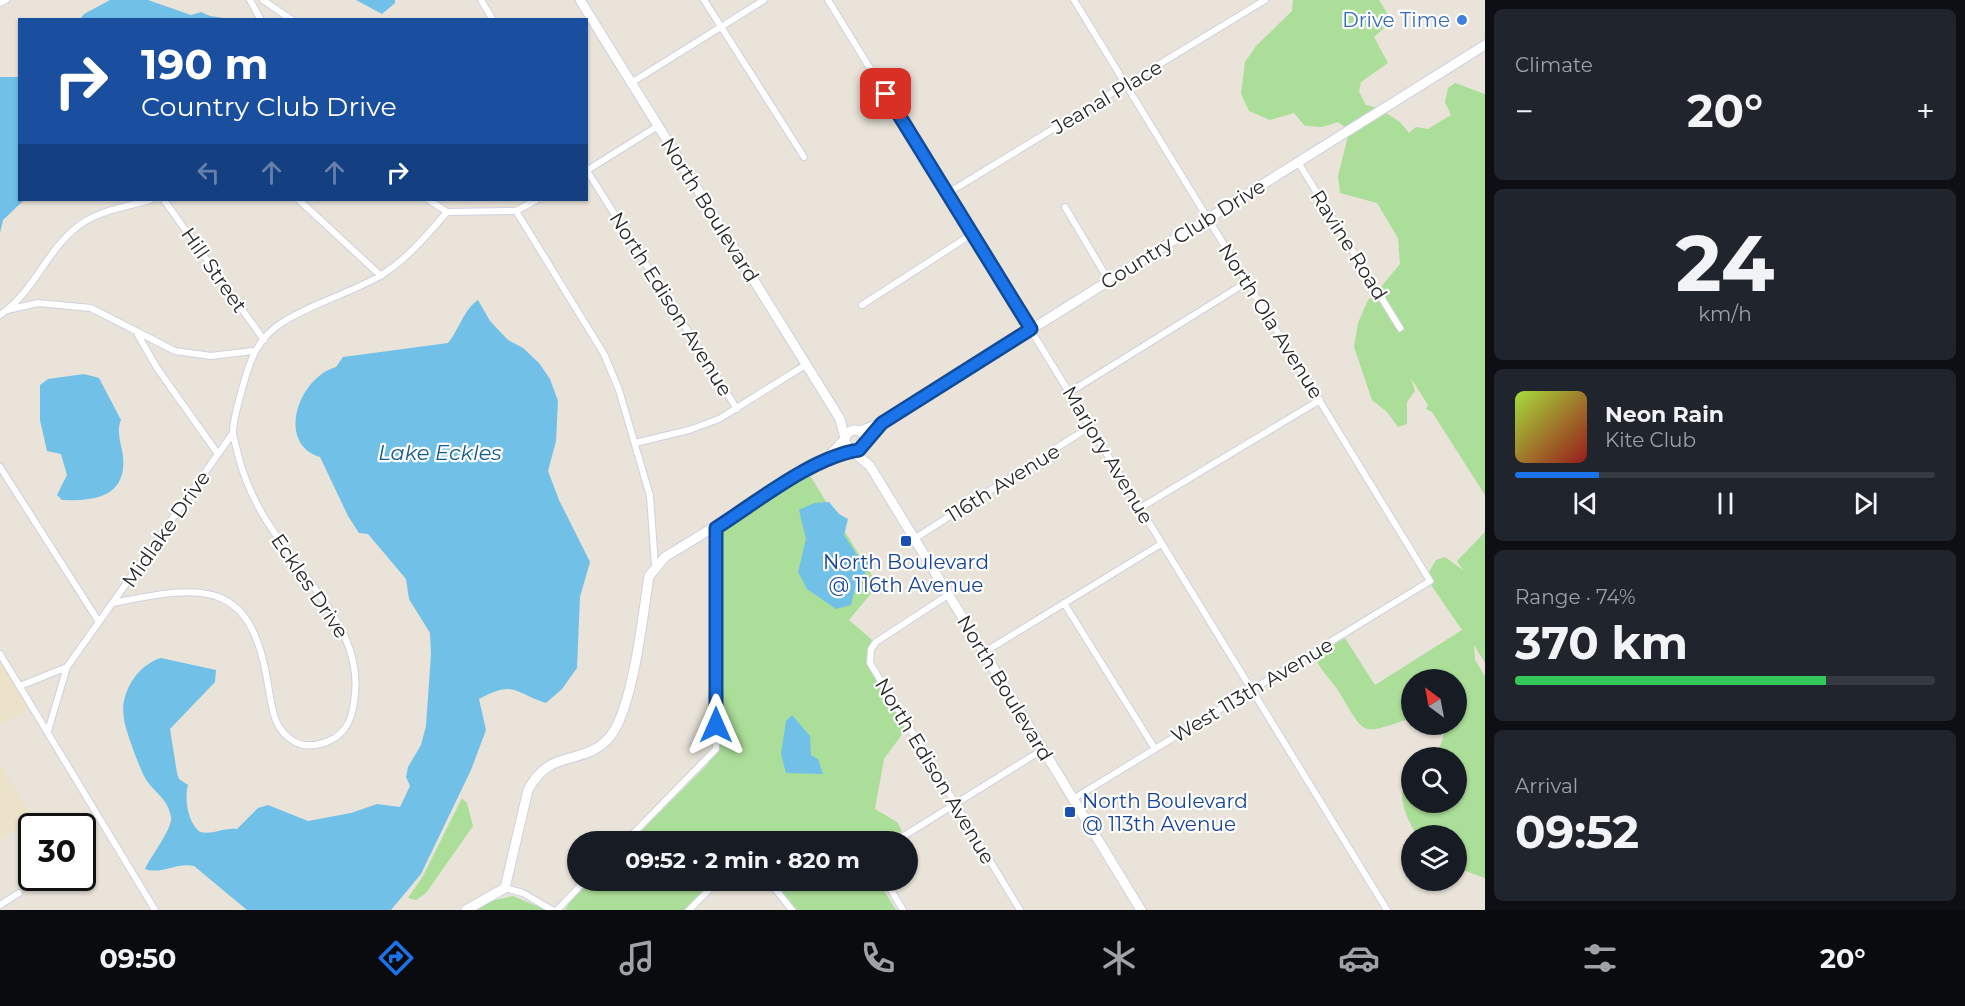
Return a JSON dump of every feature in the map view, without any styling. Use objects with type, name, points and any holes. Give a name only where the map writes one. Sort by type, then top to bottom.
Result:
[{"type":"street","points":[[0,3],[6,0]]},
{"type":"street","points":[[250,0],[260,18]]},
{"type":"street","points":[[263,0],[289,18]]},
{"type":"street","points":[[481,0],[492,18]]},
{"type":"street","name":"North Boulevard","points":[[580,0],[840,419],[861,437],[870,466],[1140,910]]},
{"type":"street","points":[[704,0],[804,156]]},
{"type":"street","points":[[631,83],[764,0]]},
{"type":"street","name":"Marjory Avenue","points":[[828,0],[1387,910]]},
{"type":"street","name":"North Ola Avenue","points":[[1074,0],[1430,581]]},
{"type":"street","name":"Jeanal Place","points":[[948,193],[1265,0]]},
{"type":"street","name":"Country Club Drive","points":[[861,437],[1485,46]]},
{"type":"street","points":[[588,169],[658,126]]},
{"type":"street","name":"Ravine Road","points":[[1298,162],[1400,328]]},
{"type":"street","name":"North Edison Avenue","points":[[588,172],[737,409]]},
{"type":"street","points":[[0,315],[7,310],[74,230],[96,216],[147,201]]},
{"type":"street","name":"Hill Street","points":[[165,201],[264,340]]},
{"type":"street","points":[[300,201],[381,276]]},
{"type":"street","points":[[430,201],[447,212],[516,211],[534,201]]},
{"type":"street","points":[[1065,207],[1109,280]]},
{"type":"street","points":[[516,211],[604,354],[619,390],[650,496],[655,566]]},
{"type":"street","points":[[7,310],[38,303],[91,308],[138,334],[176,351],[211,356],[253,351],[280,323],[381,276],[420,242],[447,212]]},
{"type":"street","points":[[862,305],[972,234]]},
{"type":"street","points":[[1070,392],[1247,282]]},
{"type":"street","name":"Midlake Drive","points":[[138,334],[157,368],[218,454]]},
{"type":"street","name":"Eckles Drive","points":[[113,603],[187,591],[206,591],[227,599],[244,617],[258,640],[265,664],[274,720],[281,731],[295,742],[316,745],[340,735],[347,726],[352,716],[357,678],[351,649],[337,620],[252,499],[233,433],[253,351]]},
{"type":"street","points":[[635,443],[689,430],[737,409],[807,364]]},
{"type":"street","points":[[1140,508],[1320,400]]},
{"type":"street","name":"North Boulevard","points":[[840,419],[844,439],[851,450],[870,466]]},
{"type":"street","name":"116th Avenue","points":[[914,539],[1091,426]]},
{"type":"street","points":[[505,888],[528,790],[535,777],[558,760],[591,751],[606,741],[615,730],[631,678],[649,576],[655,566],[665,557],[716,528],[827,458],[851,450],[859,450],[861,437],[849,432],[827,458]]},
{"type":"street","name":"Midlake Drive","points":[[113,603],[233,433]]},
{"type":"street","points":[[1,472],[99,622]]},
{"type":"street","points":[[636,831],[716,749],[716,528]]},
{"type":"street","points":[[983,653],[1161,544]]},
{"type":"street","name":"West 113th Avenue","points":[[1073,799],[1430,581]]},
{"type":"street","name":"North Edison Avenue","points":[[948,595],[876,642],[871,649],[870,663],[1020,910]]},
{"type":"street","points":[[48,731],[67,667],[113,603]]},
{"type":"street","points":[[1064,603],[1155,749]]},
{"type":"street","points":[[0,654],[155,910]]},
{"type":"street","points":[[20,686],[67,667]]},
{"type":"street","points":[[911,831],[1042,750]]},
{"type":"street","points":[[466,910],[505,888],[523,893],[552,910]]},
{"type":"street","points":[[557,910],[575,891]]},
{"type":"street","points":[[689,910],[708,891]]},
{"type":"street","points":[[777,891],[792,910]]},
{"type":"street","points":[[892,891],[903,910]]},
{"type":"street","points":[[0,905],[20,893]]},
{"type":"shaded area","points":[[0,660],[30,708],[0,726]]},
{"type":"shaded area","points":[[0,764],[30,813],[18,813],[18,828],[0,840]]},
{"type":"green space","points":[[1293,0],[1379,0],[1392,21],[1374,37],[1388,63],[1361,82],[1359,92],[1366,105],[1379,108],[1346,128],[1338,122],[1322,127],[1305,126],[1294,113],[1270,120],[1249,111],[1241,94],[1245,62],[1256,46],[1292,11]]},
{"type":"green space","points":[[1455,83],[1485,94],[1485,495],[1432,412],[1426,409],[1428,405],[1411,378],[1415,391],[1407,402],[1407,424],[1398,427],[1387,412],[1372,400],[1354,347],[1358,323],[1368,300],[1375,293],[1399,333],[1405,329],[1380,288],[1400,264],[1398,238],[1377,203],[1340,193],[1338,176],[1348,136],[1386,113],[1400,122],[1409,133],[1416,127],[1428,129],[1451,115],[1445,102],[1448,88]]},
{"type":"green space","points":[[809,474],[878,585],[849,620],[872,640],[867,652],[867,661],[906,729],[884,759],[875,809],[897,822],[902,831],[641,831],[707,765],[718,748],[721,652],[718,532]]},
{"type":"green space","points":[[1485,532],[1485,663],[1474,645],[1475,660],[1485,676],[1485,878],[1467,872],[1467,825],[1411,825],[1406,813],[1467,813],[1467,747],[1439,747],[1443,735],[1467,735],[1467,669],[1401,669],[1401,721],[1372,729],[1360,724],[1354,717],[1315,656],[1345,638],[1375,685],[1462,630],[1431,585],[1435,582],[1429,572],[1436,560],[1445,557],[1463,570],[1457,561]]},
{"type":"green space","points":[[462,798],[467,803],[473,826],[426,893],[416,900],[408,898],[423,876]]},
{"type":"green space","points":[[580,891],[703,891],[684,910],[565,910]]},
{"type":"green space","points":[[782,891],[884,891],[896,910],[797,910]]},
{"type":"green space","points":[[513,896],[546,910],[472,910],[486,902]]},
{"type":"water","points":[[110,0],[148,0],[191,15],[201,12],[223,18],[81,18]]},
{"type":"water","points":[[356,0],[395,0],[395,3],[382,14]]},
{"type":"water","points":[[0,77],[18,77],[18,201],[23,201],[3,220],[0,233]]},
{"type":"water","name":"Lake Eckles","points":[[478,300],[490,321],[508,340],[523,348],[539,363],[550,379],[558,401],[556,441],[548,471],[559,500],[590,562],[580,597],[577,668],[562,689],[546,703],[507,689],[479,699],[486,730],[471,770],[421,874],[391,910],[247,910],[194,866],[145,869],[165,835],[171,817],[167,804],[147,782],[142,771],[132,748],[123,709],[127,691],[137,674],[144,667],[161,658],[216,670],[215,682],[170,729],[177,773],[179,779],[188,785],[186,797],[188,810],[192,823],[200,832],[210,833],[237,829],[258,808],[268,805],[308,821],[351,813],[377,804],[400,807],[410,786],[406,777],[408,767],[421,745],[426,726],[431,654],[430,633],[409,599],[406,579],[368,534],[359,533],[348,516],[320,457],[306,450],[298,438],[297,410],[312,383],[323,373],[336,367],[343,357],[448,343],[469,309]]},
{"type":"water","points":[[84,374],[99,378],[121,420],[119,433],[123,470],[120,480],[106,494],[86,499],[62,500],[57,495],[67,475],[61,454],[47,451],[40,420],[40,385],[48,379]]},
{"type":"water","points":[[829,502],[839,514],[848,519],[844,535],[861,561],[867,558],[871,560],[861,582],[855,588],[851,605],[836,609],[807,589],[798,572],[806,539],[799,510],[814,503]]},
{"type":"water","points":[[792,715],[810,736],[811,755],[818,759],[823,774],[786,773],[781,754],[786,721]]},
{"type":"place","name":"Drive Time","points":[[1462,20]]},
{"type":"place","name":"North Boulevard @ 116th Avenue","points":[[906,541]]},
{"type":"place","name":"North Boulevard @ 113th Avenue","points":[[1070,812]]},
{"type":"route","points":[[716,725],[716,528],[827,458],[850,450],[859,450],[865,440],[882,423],[1031,329],[997,278],[886,94]]}]
